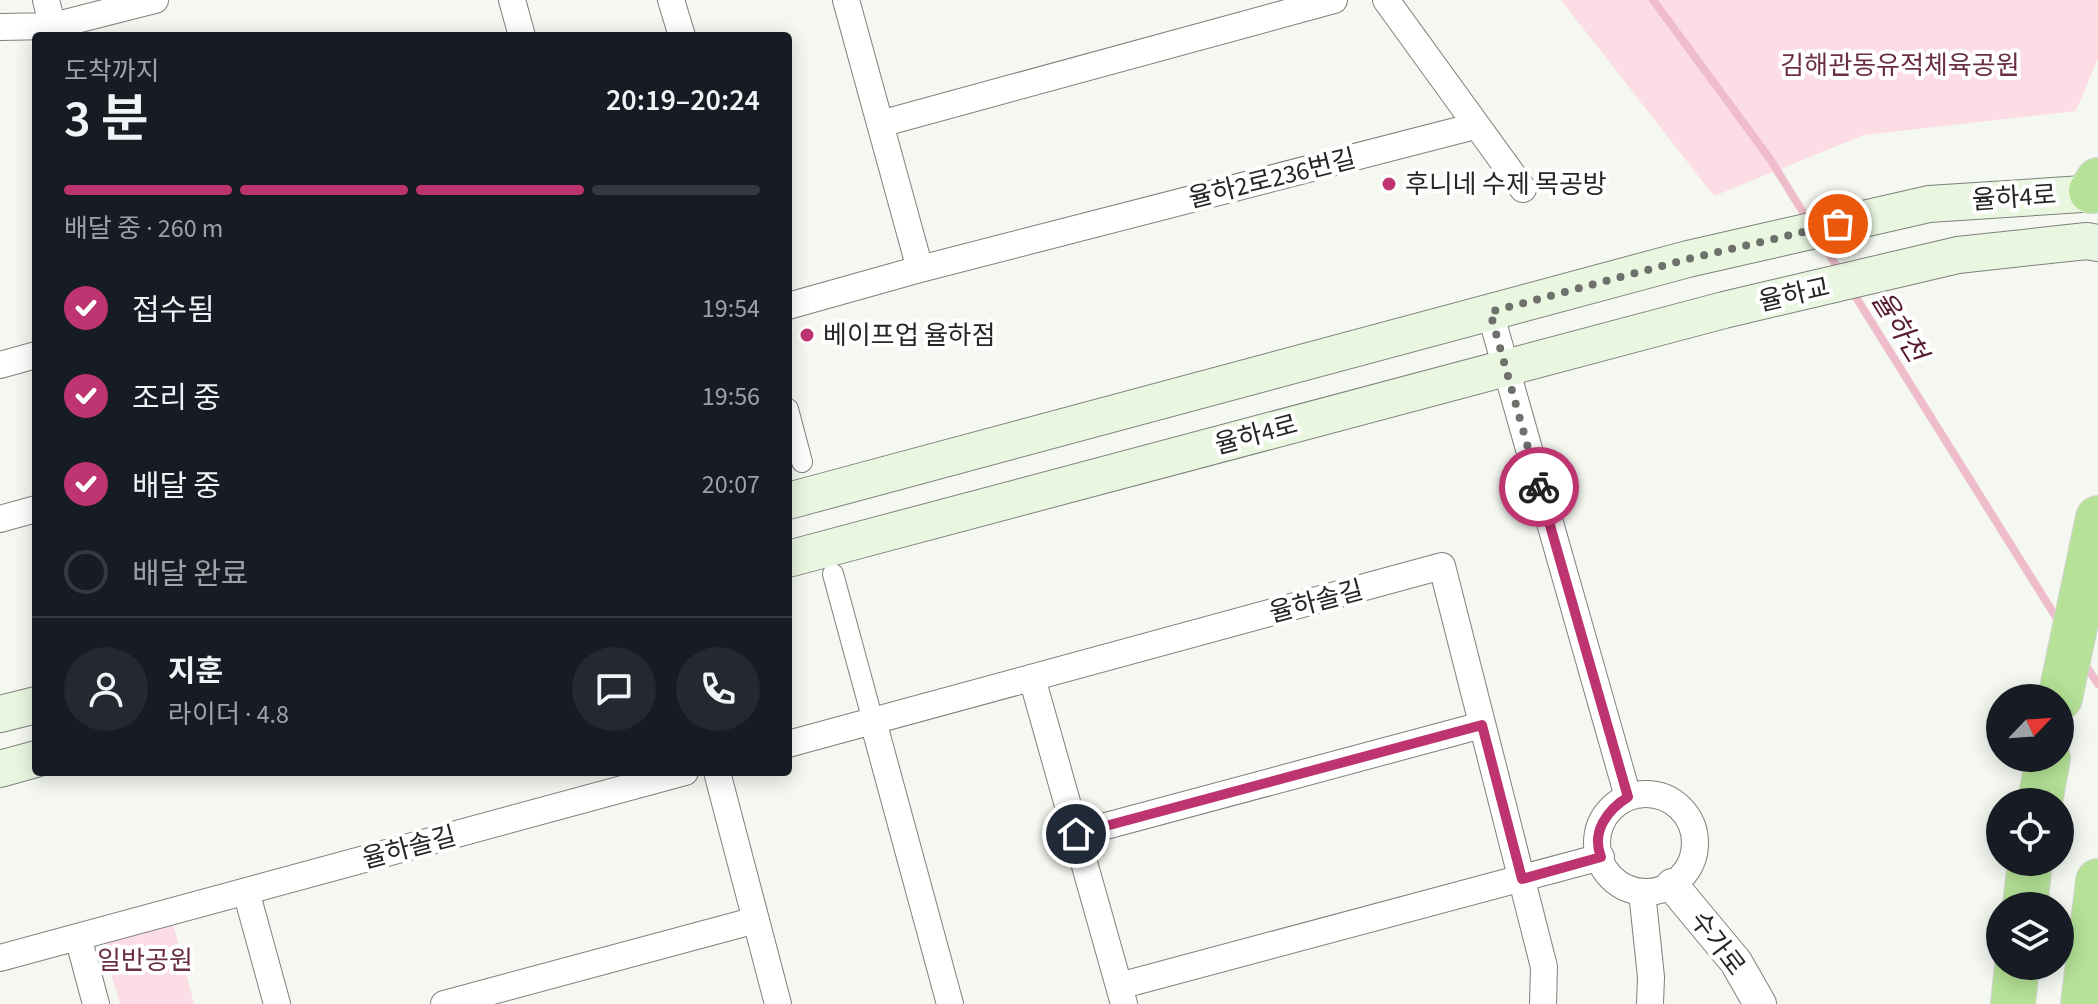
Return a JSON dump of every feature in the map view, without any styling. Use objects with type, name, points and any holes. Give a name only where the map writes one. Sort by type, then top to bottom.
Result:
[{"type":"highway","points":[[2063,684],[2098,518]]},
{"type":"highway","points":[[2083,1004],[2098,881]]},
{"type":"highway","points":[[2013,1004],[2016,980]]},
{"type":"main road","name":"율하4로","points":[[1490,312],[1688,259],[1929,204],[2096,188]]},
{"type":"main road","name":"율하4로","points":[[1958,255],[2087,241],[2098,243]]},
{"type":"main road","name":"율하교","points":[[1724,310],[1958,255]]},
{"type":"main road","name":"율하4로","points":[[792,558],[1724,310]]},
{"type":"main road","points":[[792,500],[1490,312]]},
{"type":"main road","points":[[0,714],[32,706]]},
{"type":"main road","points":[[0,769],[32,760]]},
{"type":"street","points":[[46,0],[54,31]]},
{"type":"street","points":[[0,27],[54,31],[155,0]]},
{"type":"street","points":[[512,0],[521,32]]},
{"type":"street","points":[[671,0],[681,32]]},
{"type":"street","points":[[846,0],[920,269]]},
{"type":"street","points":[[880,124],[1334,0]]},
{"type":"street","points":[[1386,0],[1523,189]]},
{"type":"street","name":"율하2로236번길","points":[[792,305],[1475,126]]},
{"type":"street","points":[[1490,312],[1628,797]]},
{"type":"street","points":[[0,365],[32,356]]},
{"type":"street","points":[[792,424],[802,462]]},
{"type":"street","points":[[0,519],[32,510]]},
{"type":"street","name":"율하솔길","points":[[792,743],[1442,566],[1544,967],[1543,1004]]},
{"type":"street","points":[[833,574],[950,1004]]},
{"type":"street","points":[[1032,678],[1122,995],[1601,857]]},
{"type":"street","points":[[1076,834],[1482,725]]},
{"type":"street","name":"율하솔길","points":[[0,958],[670,776]]},
{"type":"street","points":[[718,776],[778,1004]]},
{"type":"street","points":[[1644,794],[1660,796],[1675,803],[1687,815],[1693,829],[1695,845],[1692,861],[1684,874],[1657,888],[1626,888],[1614,879],[1601,857],[1598,834],[1604,819],[1614,806],[1628,797],[1644,794]]},
{"type":"street","points":[[1650,1004],[1657,888]]},
{"type":"street","name":"수가로","points":[[1657,888],[1736,962],[1760,1004]]},
{"type":"street","points":[[246,891],[277,1004]]},
{"type":"street","points":[[444,1004],[756,920]]},
{"type":"street","points":[[78,937],[96,1004]]},
{"type":"green space","name":"김해관동유적체육공원","points":[[1561,0],[2098,0],[2098,58],[2076,111],[1864,135],[1714,196]]},
{"type":"green space","name":"일반공원","points":[[170,912],[194,1004],[120,1004],[98,931]]},
{"type":"waterway","name":"율하천","points":[[1653,0],[1770,159],[1809,222]]},
{"type":"waterway","name":"율하천","points":[[1820,240],[1841,273]]},
{"type":"waterway","name":"율하천","points":[[1852,291],[2059,622]]},
{"type":"waterway","name":"율하천","points":[[2083,661],[2098,684]]},
{"type":"way so far","points":[[1539,487],[1490,312],[1688,259],[1838,224]]},
{"type":"place","name":"후니네 수제 목공방","points":[[1389,184]]},
{"type":"place","name":"베이프업 율하점","points":[[807,335]]},
{"type":"route","points":[[1076,834],[1482,725],[1522,879],[1601,857],[1598,834],[1604,819],[1614,806],[1628,797],[1539,487]]}]
